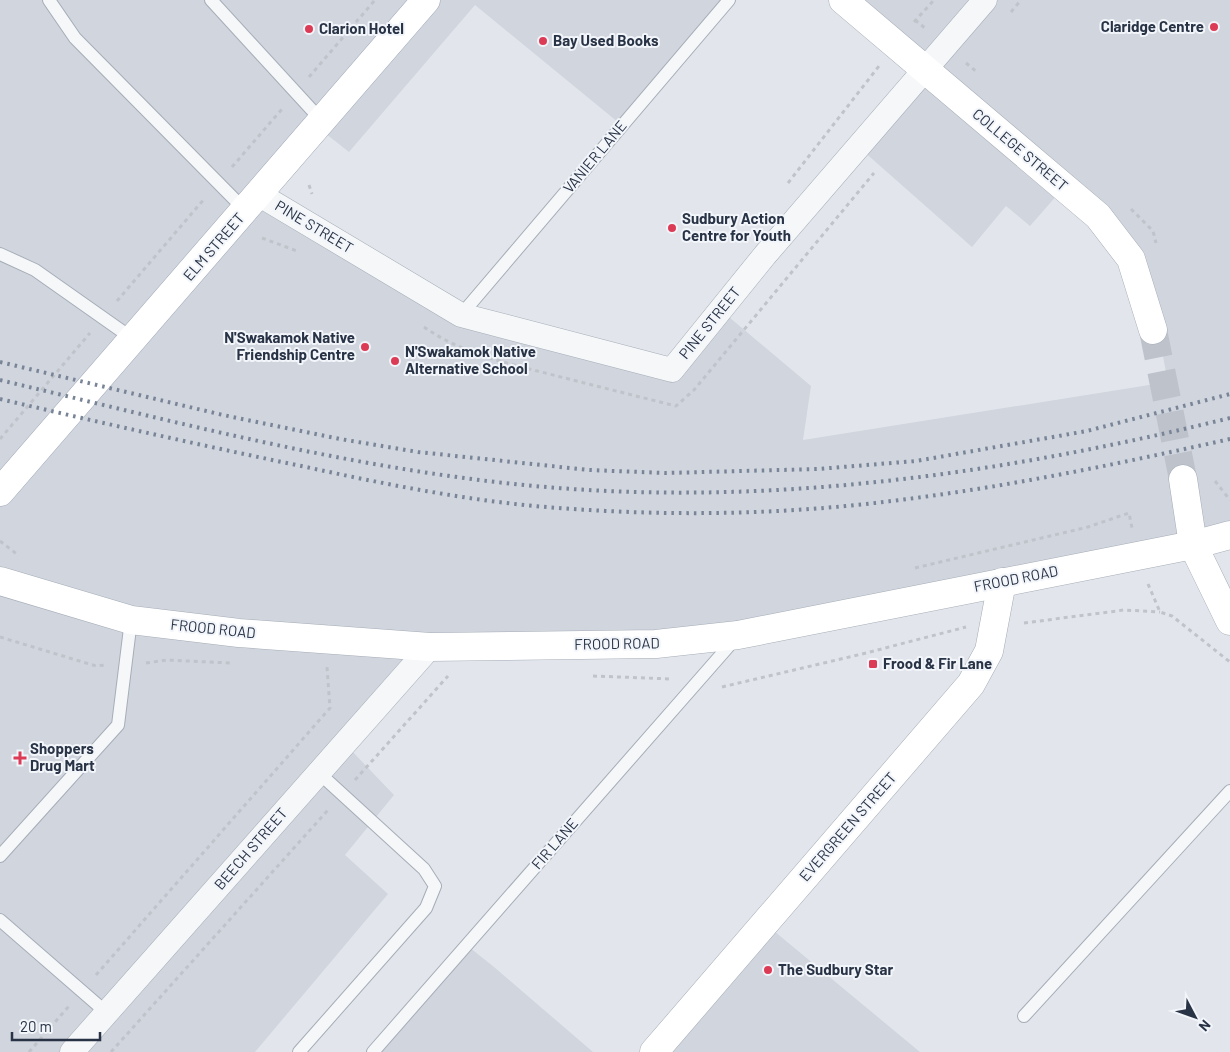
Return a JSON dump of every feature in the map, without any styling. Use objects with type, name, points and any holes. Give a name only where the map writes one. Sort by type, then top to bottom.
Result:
[{"type":"street","name":"ELM STREET","points":[[0,492],[426,0]]},
{"type":"street","name":"COLLEGE STREET","points":[[843,0],[1098,216],[1131,259],[1153,330]]},
{"type":"street","name":"PINE STREET","points":[[252,203],[461,314],[672,370],[765,256],[984,0]]},
{"type":"street","points":[[1184,479],[1193,545],[1230,621]]},
{"type":"street","name":"FROOD ROAD","points":[[0,582],[131,620],[240,633],[441,647],[656,644],[738,635],[1193,545],[1230,535]]},
{"type":"street","name":"EVERGREEN STREET","points":[[654,1052],[971,684],[989,651],[1002,582]]},
{"type":"street","name":"BEECH STREET","points":[[72,1052],[319,773],[441,647]]},
{"type":"lane","points":[[49,0],[75,38],[217,183],[252,203]]},
{"type":"lane","points":[[211,0],[322,121]]},
{"type":"lane","name":"VANIER LANE","points":[[461,314],[729,0]]},
{"type":"lane","points":[[0,254],[35,270],[133,339]]},
{"type":"lane","points":[[0,856],[118,725],[131,620]]},
{"type":"lane","name":"FIR LANE","points":[[373,1052],[738,635]]},
{"type":"lane","points":[[299,1052],[426,908],[435,886],[424,869],[319,773]]},
{"type":"lane","points":[[1024,1016],[1230,791]]},
{"type":"lane","points":[[0,920],[107,1013]]},
{"type":"path","points":[[0,439],[375,0]]},
{"type":"path","points":[[786,186],[854,100],[895,44],[934,0]]},
{"type":"path","points":[[1009,14],[1021,0]]},
{"type":"path","points":[[946,87],[973,56]]},
{"type":"path","points":[[419,324],[445,342],[515,366],[676,406],[694,390],[875,172]]},
{"type":"path","points":[[309,185],[314,199]]},
{"type":"path","points":[[262,238],[301,253]]},
{"type":"path","points":[[1215,481],[1230,500]]},
{"type":"path","points":[[914,569],[1088,527],[1129,513],[1137,556],[1160,612],[1172,616],[1230,662]]},
{"type":"path","points":[[0,541],[21,557]]},
{"type":"path","points":[[29,1052],[330,708],[327,668],[329,640]]},
{"type":"path","points":[[112,1052],[451,672],[441,647]]},
{"type":"shaded area","points":[[0,0],[725,0],[619,123],[475,5],[349,152],[316,126],[259,200],[464,320],[673,373],[723,312],[811,386],[803,440],[1168,382],[1158,331],[1135,258],[1066,185],[1030,226],[1006,206],[972,247],[862,150],[931,68],[850,0],[1230,0],[1230,530],[738,627],[430,639],[69,1052],[0,1052]]},
{"type":"shaded area","points":[[348,747],[394,795],[345,855],[388,894],[255,1052],[76,1052]]},
{"type":"shaded area","name":"The Sudbury Star","points":[[768,926],[920,1052],[658,1052]]},
{"type":"shaded area","points":[[469,947],[494,967],[593,1052],[377,1052]]},
{"type":"tunnel","points":[[1153,330],[1183,479]]},
{"type":"railway","points":[[0,362],[223,415],[340,439],[418,452],[589,470],[666,473],[818,469],[916,461],[1087,431],[1230,394]]},
{"type":"railway","points":[[0,380],[213,431],[356,461],[500,482],[572,489],[655,492],[738,492],[821,487],[903,479],[1067,454],[1230,418]]},
{"type":"railway","points":[[0,399],[230,451],[432,492],[495,502],[628,512],[766,512],[885,502],[1034,479],[1230,439]]},
{"type":"place","name":"Claridge Centre","points":[[1214,27]]},
{"type":"place","name":"Clarion Hotel","points":[[309,29]]},
{"type":"place","name":"Bay Used Books","points":[[543,41]]},
{"type":"place","name":"Sudbury Action Centre for Youth","points":[[672,228]]},
{"type":"place","name":"N'Swakamok Native Friendship Centre","points":[[365,347]]},
{"type":"place","name":"N'Swakamok Native Alternative School","points":[[395,361]]},
{"type":"place","name":"Frood & Fir Lane","points":[[873,664]]},
{"type":"place","name":"Shoppers Drug Mart","points":[[20,758]]},
{"type":"place","name":"The Sudbury Star","points":[[768,970]]}]
